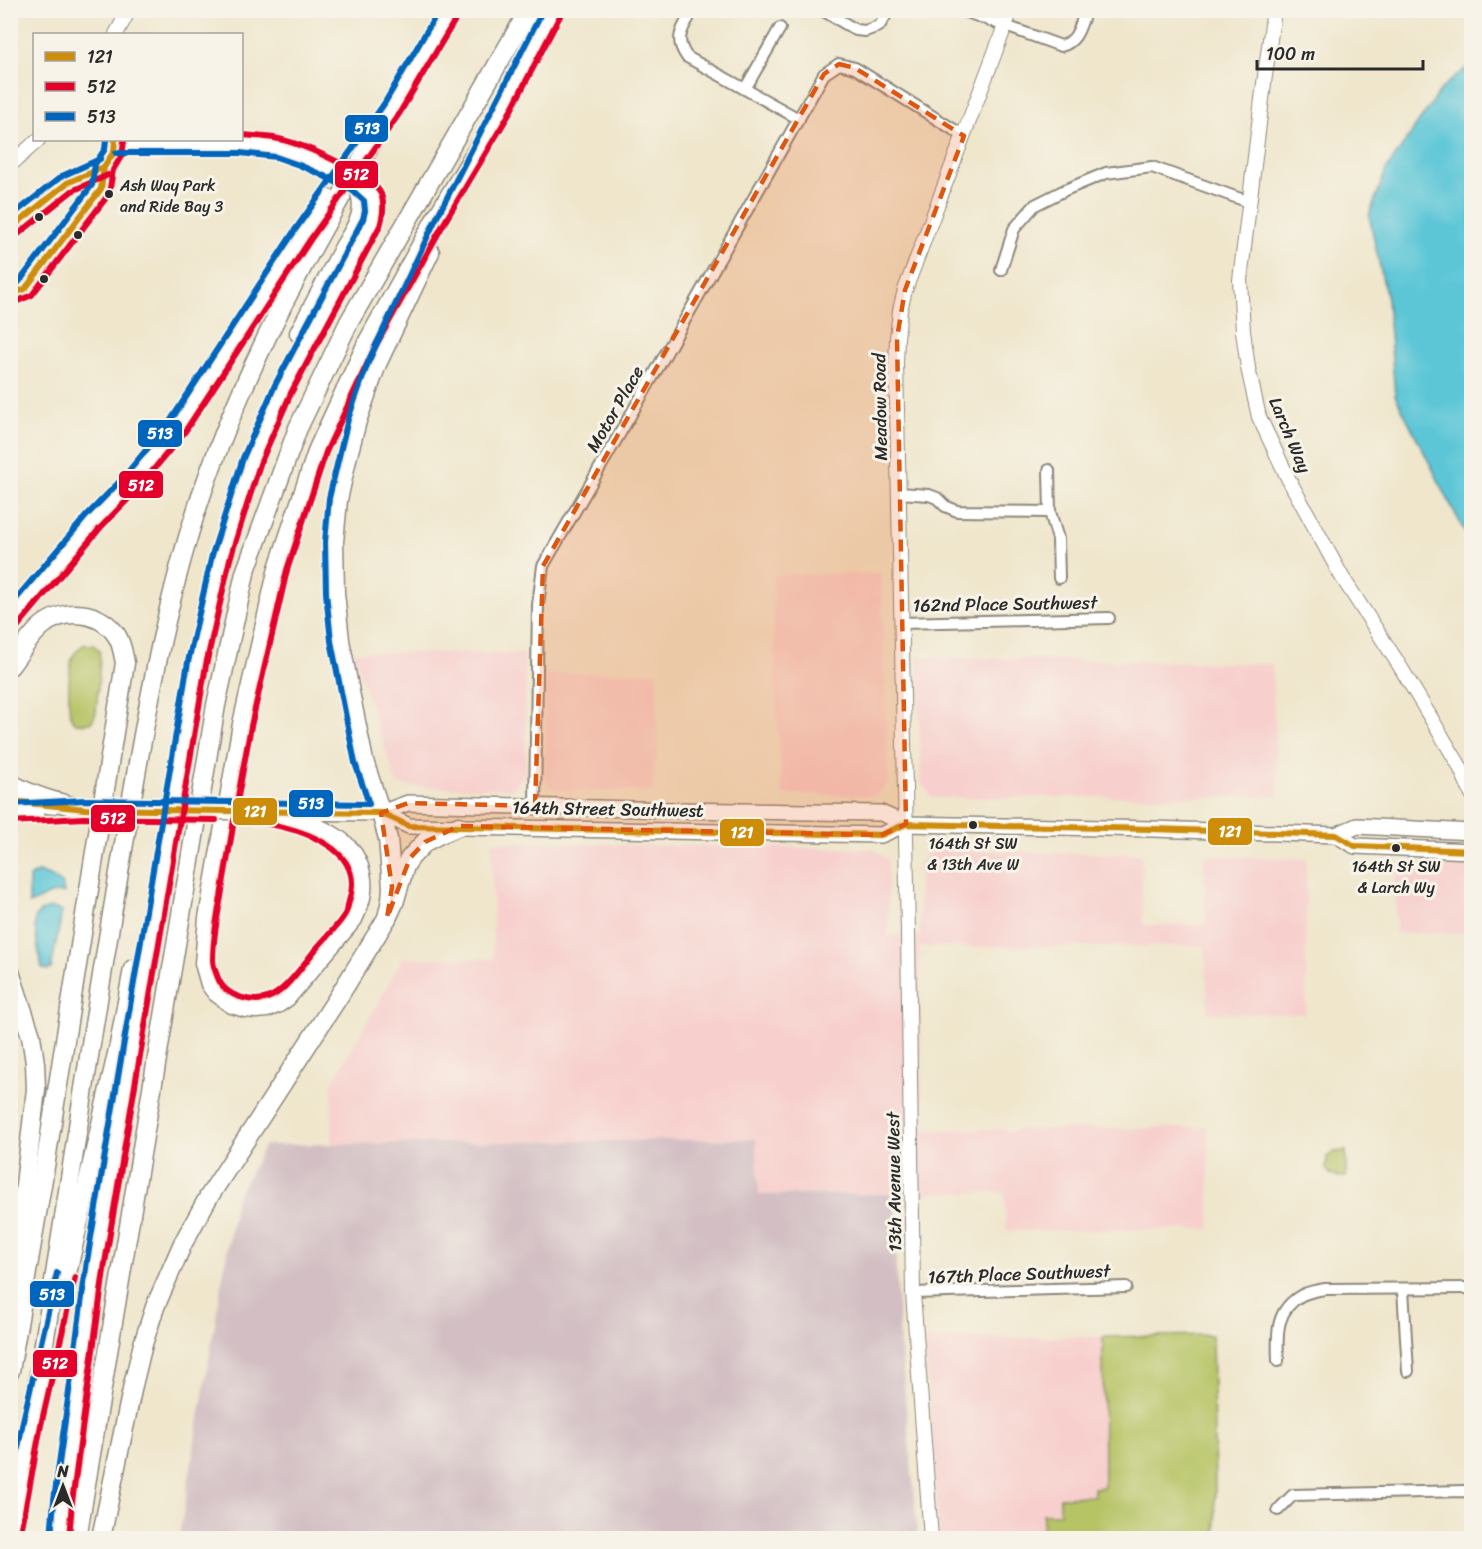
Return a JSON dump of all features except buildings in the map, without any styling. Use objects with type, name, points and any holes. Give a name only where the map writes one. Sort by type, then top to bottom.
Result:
[{"type":"highway","points":[[11,1539],[32,1423],[115,898],[153,684],[177,577],[192,523],[210,470],[267,335],[314,245],[450,10]]},
{"type":"highway","points":[[77,1539],[216,705],[245,573],[298,428],[349,322],[529,10]]},
{"type":"highway","points":[[387,918],[392,900],[388,839],[364,761],[340,640],[334,561],[338,500],[357,421],[377,364],[439,234],[553,10]]},
{"type":"highway","points":[[10,621],[94,521],[130,484],[178,425],[303,235],[392,109]]},
{"type":"highway","points":[[249,812],[312,826],[328,833],[354,854],[360,868],[363,885],[359,906],[353,919],[293,990],[277,1004],[256,1009],[232,1004],[216,992],[206,974],[204,953],[242,724],[278,568],[318,449],[368,341],[435,220],[500,112]]},
{"type":"highway","points":[[60,1539],[96,1262],[197,663],[221,557],[252,461],[283,389],[375,213],[372,195],[360,184],[322,164],[277,148],[242,144],[116,144]]},
{"type":"highway","points":[[32,1423],[119,1046],[189,656],[206,575],[251,440],[279,374],[362,213],[361,194],[349,178]]},
{"type":"highway","points":[[10,666],[42,626],[64,615],[74,614],[94,617],[105,623],[122,647],[125,663],[44,1173],[10,1371]]},
{"type":"highway","points":[[10,783],[37,796],[85,809]]},
{"type":"highway","points":[[101,1539],[143,1344],[155,1307],[195,1220],[387,918],[405,866],[425,842],[459,826]]},
{"type":"highway","points":[[10,972],[31,1036],[36,1089],[10,1309]]},
{"type":"main road","name":"164th Street Southwest","points":[[10,801],[85,809]]},
{"type":"main road","name":"164th Street Southwest","points":[[10,813],[85,809],[381,813],[408,803],[880,813],[906,824],[1336,835],[1358,826],[1472,832]]},
{"type":"main road","name":"164th Street Southwest","points":[[381,813],[410,826],[881,835],[906,824]]},
{"type":"main road","name":"164th Street Southwest","points":[[1336,835],[1355,846],[1472,851]]},
{"type":"street","points":[[118,33],[129,10]]},
{"type":"street","points":[[693,10],[679,39],[681,49],[687,57],[800,119]]},
{"type":"street","points":[[822,10],[856,30],[865,31],[879,26],[889,10]]},
{"type":"street","points":[[961,10],[1057,45],[1064,45],[1076,37],[1086,10]]},
{"type":"street","name":"Meadow Road","points":[[906,824],[896,363],[900,310],[905,290],[1011,10]]},
{"type":"street","name":"Larch Way","points":[[1274,10],[1240,280],[1245,347],[1259,417],[1289,480],[1342,577],[1460,765],[1472,794]]},
{"type":"street","points":[[745,89],[780,28]]},
{"type":"street","name":"Motor Place","points":[[535,806],[538,604],[543,566],[824,74],[840,64],[855,68],[964,136]]},
{"type":"street","points":[[10,165],[37,141]]},
{"type":"street","points":[[1001,270],[1014,229],[1035,205],[1106,172],[1152,167],[1249,202]]},
{"type":"street","points":[[1050,470],[1050,512],[1058,540],[1059,578]]},
{"type":"street","points":[[898,493],[929,495],[957,511],[1050,512]]},
{"type":"street","name":"162nd Place Southwest","points":[[901,622],[1109,618]]},
{"type":"street","name":"13th Avenue West","points":[[906,824],[913,1293],[931,1539]]},
{"type":"street","name":"167th Place Southwest","points":[[913,1293],[1126,1287]]},
{"type":"street","points":[[1278,1361],[1277,1333],[1280,1317],[1290,1304],[1303,1294],[1325,1288],[1472,1288]]},
{"type":"street","points":[[1403,1289],[1408,1371]]},
{"type":"street","points":[[1278,1510],[1293,1495],[1464,1491],[1472,1494]]},
{"type":"highlighted area","points":[[839,64],[855,68],[964,136],[905,290],[897,338],[906,824],[881,835],[459,826],[425,842],[410,858],[387,918],[392,887],[381,813],[408,803],[535,806],[543,566],[824,74]]},
{"type":"shaded area","points":[[881,573],[888,780],[881,791],[874,796],[782,794],[775,683],[773,575]]},
{"type":"shaded area","points":[[353,652],[525,654],[526,772],[513,789],[410,787],[397,784]]},
{"type":"shaded area","points":[[917,657],[1272,664],[1278,796],[932,798],[921,783]]},
{"type":"shaded area","points":[[656,672],[658,761],[654,761],[653,791],[559,791],[548,786],[545,779],[545,674]]},
{"type":"shaded area","points":[[492,842],[873,849],[888,860],[888,935],[920,935],[919,866],[926,855],[938,849],[1141,854],[1143,925],[1206,925],[1204,856],[1306,859],[1306,1014],[1208,1013],[1205,946],[919,947],[923,1130],[1005,1129],[1008,1132],[1207,1127],[1211,1229],[1007,1231],[1004,1192],[759,1195],[756,1139],[332,1144],[332,1083],[403,958],[493,959]]},
{"type":"shaded area","points":[[1395,863],[1467,865],[1471,870],[1471,933],[1396,933]]},
{"type":"shaded area","points":[[756,1139],[759,1195],[895,1194],[900,1343],[918,1538],[179,1538],[236,1198],[265,1145]]},
{"type":"shaded area","points":[[1212,1335],[1216,1538],[939,1538],[925,1339]]},
{"type":"green space","points":[[83,645],[93,645],[99,650],[100,660],[96,713],[91,723],[81,724],[73,721],[71,717],[69,690],[73,656]]},
{"type":"green space","points":[[1346,1151],[1346,1177],[1332,1175],[1326,1168],[1327,1157],[1334,1152]]},
{"type":"green space","points":[[1212,1335],[1216,1538],[1059,1538],[1059,1535],[1042,1535],[1043,1514],[1060,1514],[1060,1497],[1094,1496],[1094,1488],[1104,1487],[1103,1337]]},
{"type":"water","points":[[1471,64],[1471,544],[1395,395],[1387,299],[1369,216],[1386,170],[1442,88]]},
{"type":"water","points":[[38,872],[62,883],[64,893],[49,895],[29,904],[29,877]]},
{"type":"water","points":[[53,908],[62,912],[51,969],[47,970],[42,968],[35,920],[40,912]]},
{"type":"transit line","name":"513","points":[[10,606],[171,420],[295,230],[384,104],[439,10]]},
{"type":"transit line","name":"513","points":[[10,804],[85,800],[369,804],[355,763],[331,641],[326,593],[325,542],[329,498],[348,419],[369,360],[435,221],[543,10]]},
{"type":"transit line","name":"512","points":[[237,802],[251,726],[287,570],[326,452],[376,345],[443,225],[508,116],[561,14]]},
{"type":"transit line","name":"512","points":[[17,627],[101,527],[137,490],[186,430],[310,240],[399,114],[458,15]]},
{"type":"transit line","name":"512","points":[[69,1538],[105,1263],[206,665],[230,559],[260,464],[291,393],[380,226],[383,214],[381,194],[375,186],[335,160],[290,142],[270,137],[243,135]]},
{"type":"transit line","name":"513","points":[[10,285],[19,282],[92,185],[95,164],[105,149],[106,141]]},
{"type":"transit line","name":"121","points":[[10,295],[25,289],[101,189],[104,167],[114,152],[115,141]]},
{"type":"transit line","name":"512","points":[[13,303],[32,295],[109,194],[113,170],[122,155],[124,141]]},
{"type":"transit line","name":"121","points":[[10,229],[67,183],[104,167],[113,153]]},
{"type":"transit line","name":"513","points":[[51,1537],[54,1500],[87,1261],[188,662],[212,555],[243,458],[275,385],[363,219],[365,211],[364,201],[353,191],[322,175],[276,157],[240,153],[116,153]]},
{"type":"transit line","name":"513","points":[[10,217],[62,176],[100,159]]},
{"type":"transit line","name":"512","points":[[16,236],[72,191],[108,175]]},
{"type":"transit line","name":"121","points":[[10,801],[85,809],[381,813],[409,826],[881,835],[906,824],[1153,829],[1336,835],[1355,846],[1472,851]]},
{"type":"transit line","name":"512","points":[[10,822],[84,818],[216,820]]},
{"type":"transit line","name":"512","points":[[234,820],[273,825],[316,838],[333,849],[346,863],[352,880],[346,913],[290,981],[278,993],[265,999],[241,998],[227,990],[218,978],[213,965],[216,928],[234,820]]},
{"type":"transit line","name":"513","points":[[10,1491],[23,1421],[57,1273]]},
{"type":"transit line","name":"512","points":[[20,1538],[41,1425],[75,1277]]},
{"type":"place","name":"Ash Way Park and Ride Bay 3","points":[[109,194]]},
{"type":"place","name":"164th St SW & 13th Ave W","points":[[973,825]]},
{"type":"place","name":"164th St SW & Larch Wy","points":[[1396,848]]}]
